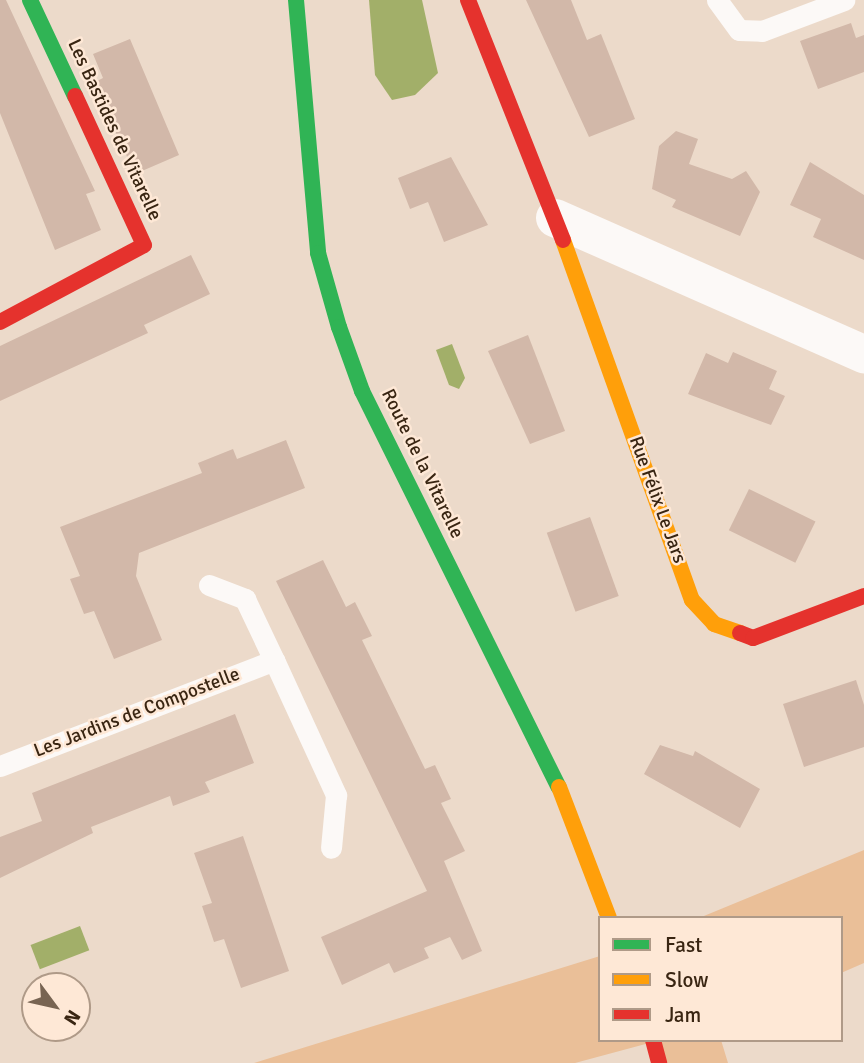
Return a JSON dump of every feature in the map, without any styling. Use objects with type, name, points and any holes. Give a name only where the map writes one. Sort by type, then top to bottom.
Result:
[{"type":"street","name":"Les Bastides de Vitarelle","points":[[0,322],[144,245],[30,0]]},
{"type":"street","name":"Route de la Vitarelle","points":[[296,0],[318,253],[339,327],[362,391],[555,776],[608,916]]},
{"type":"street","name":"Rue Félix Le Jars","points":[[468,0],[555,218],[692,600],[722,629],[752,638],[864,596]]},
{"type":"street","points":[[555,218],[864,354]]},
{"type":"street","points":[[654,1042],[659,1063]]},
{"type":"lane","points":[[717,0],[739,30],[762,31],[844,0]]},
{"type":"lane","points":[[209,585],[245,599],[274,660],[336,795],[331,848]]},
{"type":"lane","name":"Les Jardins de Compostelle","points":[[0,766],[274,660]]},
{"type":"shaded area","points":[[369,0],[422,0],[438,73],[415,95],[392,100],[375,75]]},
{"type":"shaded area","points":[[452,344],[465,378],[459,389],[449,385],[436,350]]},
{"type":"shaded area","points":[[864,850],[864,963],[843,972],[843,916],[704,916]]},
{"type":"shaded area","points":[[80,926],[89,950],[40,969],[31,945]]},
{"type":"shaded area","points":[[598,957],[598,1042],[653,1042],[575,1063],[254,1063]]},
{"type":"shaded area","points":[[653,1042],[722,1042],[728,1063],[661,1063]]},
{"type":"building","points":[[0,0],[6,0],[95,191],[86,194],[101,230],[55,250],[0,113]]},
{"type":"building","points":[[526,0],[571,0],[587,40],[601,34],[635,119],[589,137]]},
{"type":"building","points":[[851,23],[856,38],[864,35],[864,72],[818,89],[800,41]]},
{"type":"building","points":[[130,39],[179,155],[135,174],[93,83],[103,78],[93,54]]},
{"type":"building","points":[[676,131],[698,139],[689,164],[732,179],[746,171],[760,192],[740,236],[672,207],[676,200],[652,189],[659,146]]},
{"type":"building","points":[[451,157],[488,225],[444,242],[428,202],[410,209],[398,178]]},
{"type":"building","points":[[810,162],[864,195],[864,260],[813,237],[821,219],[790,205]]},
{"type":"building","points":[[191,255],[210,294],[144,325],[148,333],[0,401],[0,346]]},
{"type":"building","points":[[528,335],[565,431],[530,444],[488,351]]},
{"type":"building","points":[[733,352],[777,371],[769,389],[785,396],[771,425],[688,394],[706,353],[728,363]]},
{"type":"building","points":[[286,440],[305,488],[139,553],[136,576],[162,640],[114,659],[94,611],[84,614],[70,579],[80,576],[60,527],[202,473],[198,463],[233,449],[237,459]]},
{"type":"building","points":[[749,489],[816,521],[795,563],[729,530]]},
{"type":"building","points":[[590,517],[619,596],[576,612],[547,533]]},
{"type":"building","points":[[323,560],[346,607],[355,602],[372,636],[362,640],[425,769],[435,765],[451,799],[441,803],[465,851],[444,861],[482,951],[462,960],[450,937],[424,948],[429,958],[394,973],[389,963],[342,985],[321,937],[427,891],[276,581]]},
{"type":"building","points":[[856,680],[864,705],[864,747],[804,767],[783,704]]},
{"type":"building","points":[[235,714],[254,763],[205,782],[210,792],[173,806],[170,796],[91,827],[93,833],[0,878],[0,837],[42,821],[32,793]]},
{"type":"building","points":[[660,745],[693,756],[695,751],[760,789],[740,828],[644,774]]},
{"type":"building","points":[[243,836],[289,971],[241,988],[224,939],[214,942],[202,906],[212,903],[194,853]]},
{"type":"traffic: fast","points":[[30,0],[75,96]]},
{"type":"traffic: fast","points":[[296,0],[318,253],[339,327],[362,391],[559,787]]},
{"type":"traffic: slow","points":[[563,240],[692,600],[714,624],[740,633]]},
{"type":"traffic: slow","points":[[559,787],[608,916]]},
{"type":"traffic: jam","points":[[468,0],[563,240]]},
{"type":"traffic: jam","points":[[0,322],[144,245],[75,96]]},
{"type":"traffic: jam","points":[[740,633],[753,638],[864,596]]},
{"type":"traffic: jam","points":[[654,1042],[659,1063]]}]
